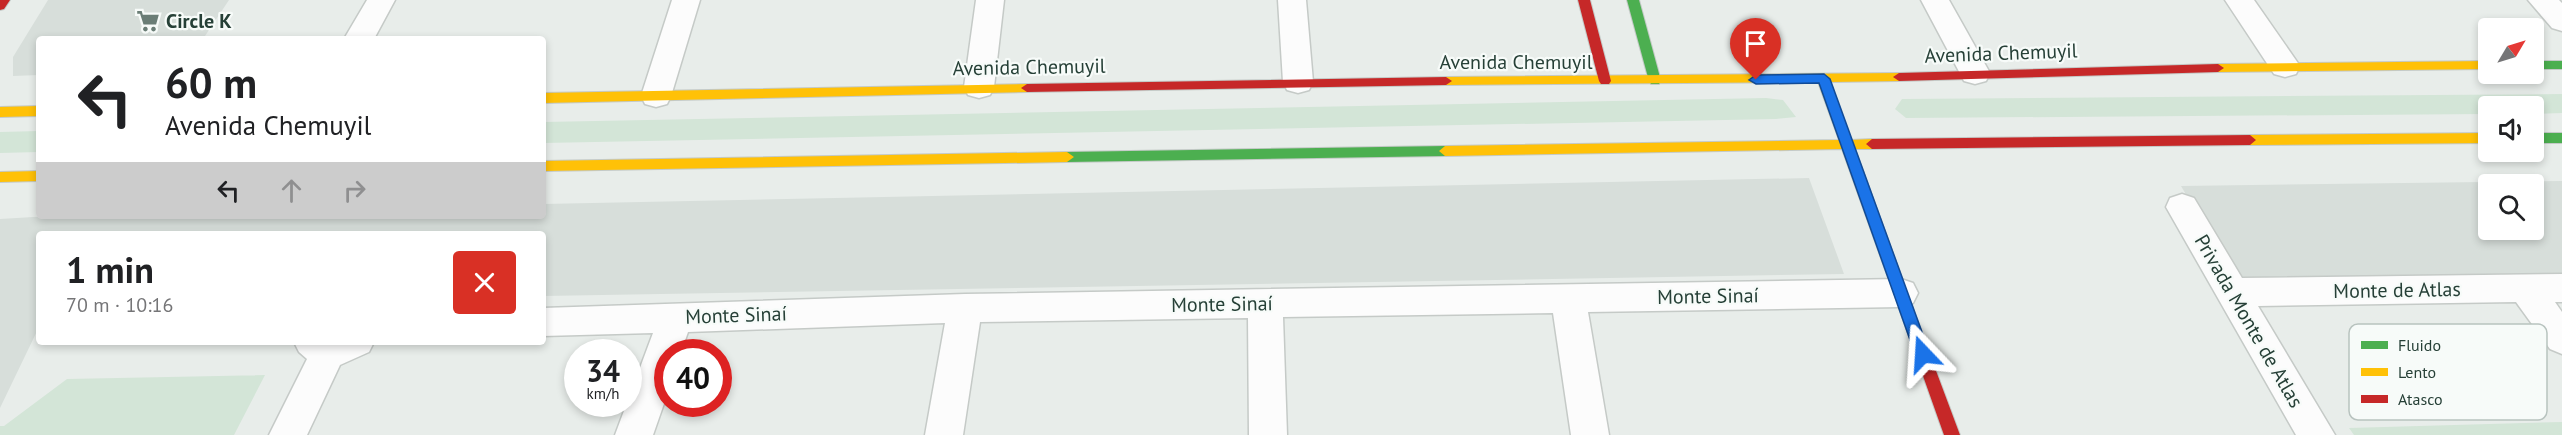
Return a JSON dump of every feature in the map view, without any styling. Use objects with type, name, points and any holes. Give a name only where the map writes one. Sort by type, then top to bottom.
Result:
[{"type":"main road","points":[[0,6],[4,0]]},
{"type":"main road","points":[[1584,0],[1605,81]]},
{"type":"main road","points":[[1633,0],[1655,81]]},
{"type":"main road","name":"Avenida Chemuyil","points":[[546,98],[1298,81],[1824,79],[2285,66],[2478,65]]},
{"type":"main road","points":[[2544,65],[2562,65]]},
{"type":"main road","points":[[1824,79],[1952,435]]},
{"type":"main road","points":[[0,112],[36,111]]},
{"type":"main road","points":[[546,166],[1847,144],[2478,138]]},
{"type":"main road","points":[[2544,138],[2562,138]]},
{"type":"main road","points":[[0,177],[36,176]]},
{"type":"street","points":[[361,36],[381,0]]},
{"type":"street","points":[[656,96],[686,0]]},
{"type":"street","points":[[979,87],[990,0]]},
{"type":"street","points":[[1292,0],[1298,81]]},
{"type":"street","points":[[1935,0],[1975,73]]},
{"type":"street","points":[[2239,0],[2285,66]]},
{"type":"street","points":[[2542,0],[2562,21]]},
{"type":"street","name":"Privada Monte de Atlas","points":[[2182,207],[2316,435]]},
{"type":"street","name":"Monte de Atlas","points":[[2232,292],[2562,288]]},
{"type":"street","points":[[2526,289],[2562,339]]},
{"type":"street","name":"Monte Sinaí","points":[[546,322],[965,308],[1900,293]]},
{"type":"street","points":[[1568,298],[1590,435]]},
{"type":"street","points":[[1265,303],[1268,435]]},
{"type":"street","points":[[944,435],[965,308]]},
{"type":"street","points":[[634,435],[676,318]]},
{"type":"street","points":[[288,435],[332,346]]},
{"type":"shaded area","points":[[48,0],[229,0],[205,36],[36,36],[36,75],[13,76],[13,57]]},
{"type":"shaded area","points":[[1809,178],[1844,274],[546,296],[546,231],[36,231],[36,333],[0,408],[0,219],[36,217],[36,219],[546,219],[546,204]]},
{"type":"shaded area","points":[[2544,181],[2562,181],[2562,277],[2237,281],[2181,186],[2478,182],[2478,240],[2544,240]]},
{"type":"green space","points":[[2562,94],[2562,113],[2544,114],[2544,96],[2478,96],[2478,114],[1906,118],[1895,109],[1902,99]]},
{"type":"green space","points":[[1766,98],[1783,100],[1796,117],[546,143],[546,122]]},
{"type":"green space","points":[[36,131],[36,152],[0,153],[0,132]]},
{"type":"green space","points":[[265,375],[234,435],[0,435],[0,426],[4,426],[67,379]]},
{"type":"green space","points":[[2562,422],[2562,435],[2354,435],[2349,428]]},
{"type":"traffic: fast","points":[[1633,0],[1655,81]]},
{"type":"traffic: fast","points":[[2544,65],[2562,65]]},
{"type":"traffic: fast","points":[[2544,138],[2562,138]]},
{"type":"traffic: fast","points":[[1067,157],[1445,151]]},
{"type":"traffic: slow","points":[[2218,68],[2478,65]]},
{"type":"traffic: slow","points":[[1446,81],[1899,77]]},
{"type":"traffic: slow","points":[[1823,79],[1913,328]]},
{"type":"traffic: slow","points":[[546,98],[1027,88]]},
{"type":"traffic: slow","points":[[0,112],[36,111]]},
{"type":"traffic: slow","points":[[2250,140],[2478,138]]},
{"type":"traffic: slow","points":[[1445,151],[1872,144]]},
{"type":"traffic: slow","points":[[546,166],[1067,157]]},
{"type":"traffic: slow","points":[[0,177],[36,176]]},
{"type":"traffic: jam","points":[[0,6],[4,0]]},
{"type":"traffic: jam","points":[[1584,0],[1605,81]]},
{"type":"traffic: jam","points":[[1899,77],[2218,68]]},
{"type":"traffic: jam","points":[[1027,88],[1446,81]]},
{"type":"traffic: jam","points":[[1872,144],[2250,140]]},
{"type":"traffic: jam","points":[[1913,328],[1952,435]]},
{"type":"place","name":"Circle K","points":[[148,21]]},
{"type":"route","points":[[1756,80],[1824,79],[1923,354]]}]
